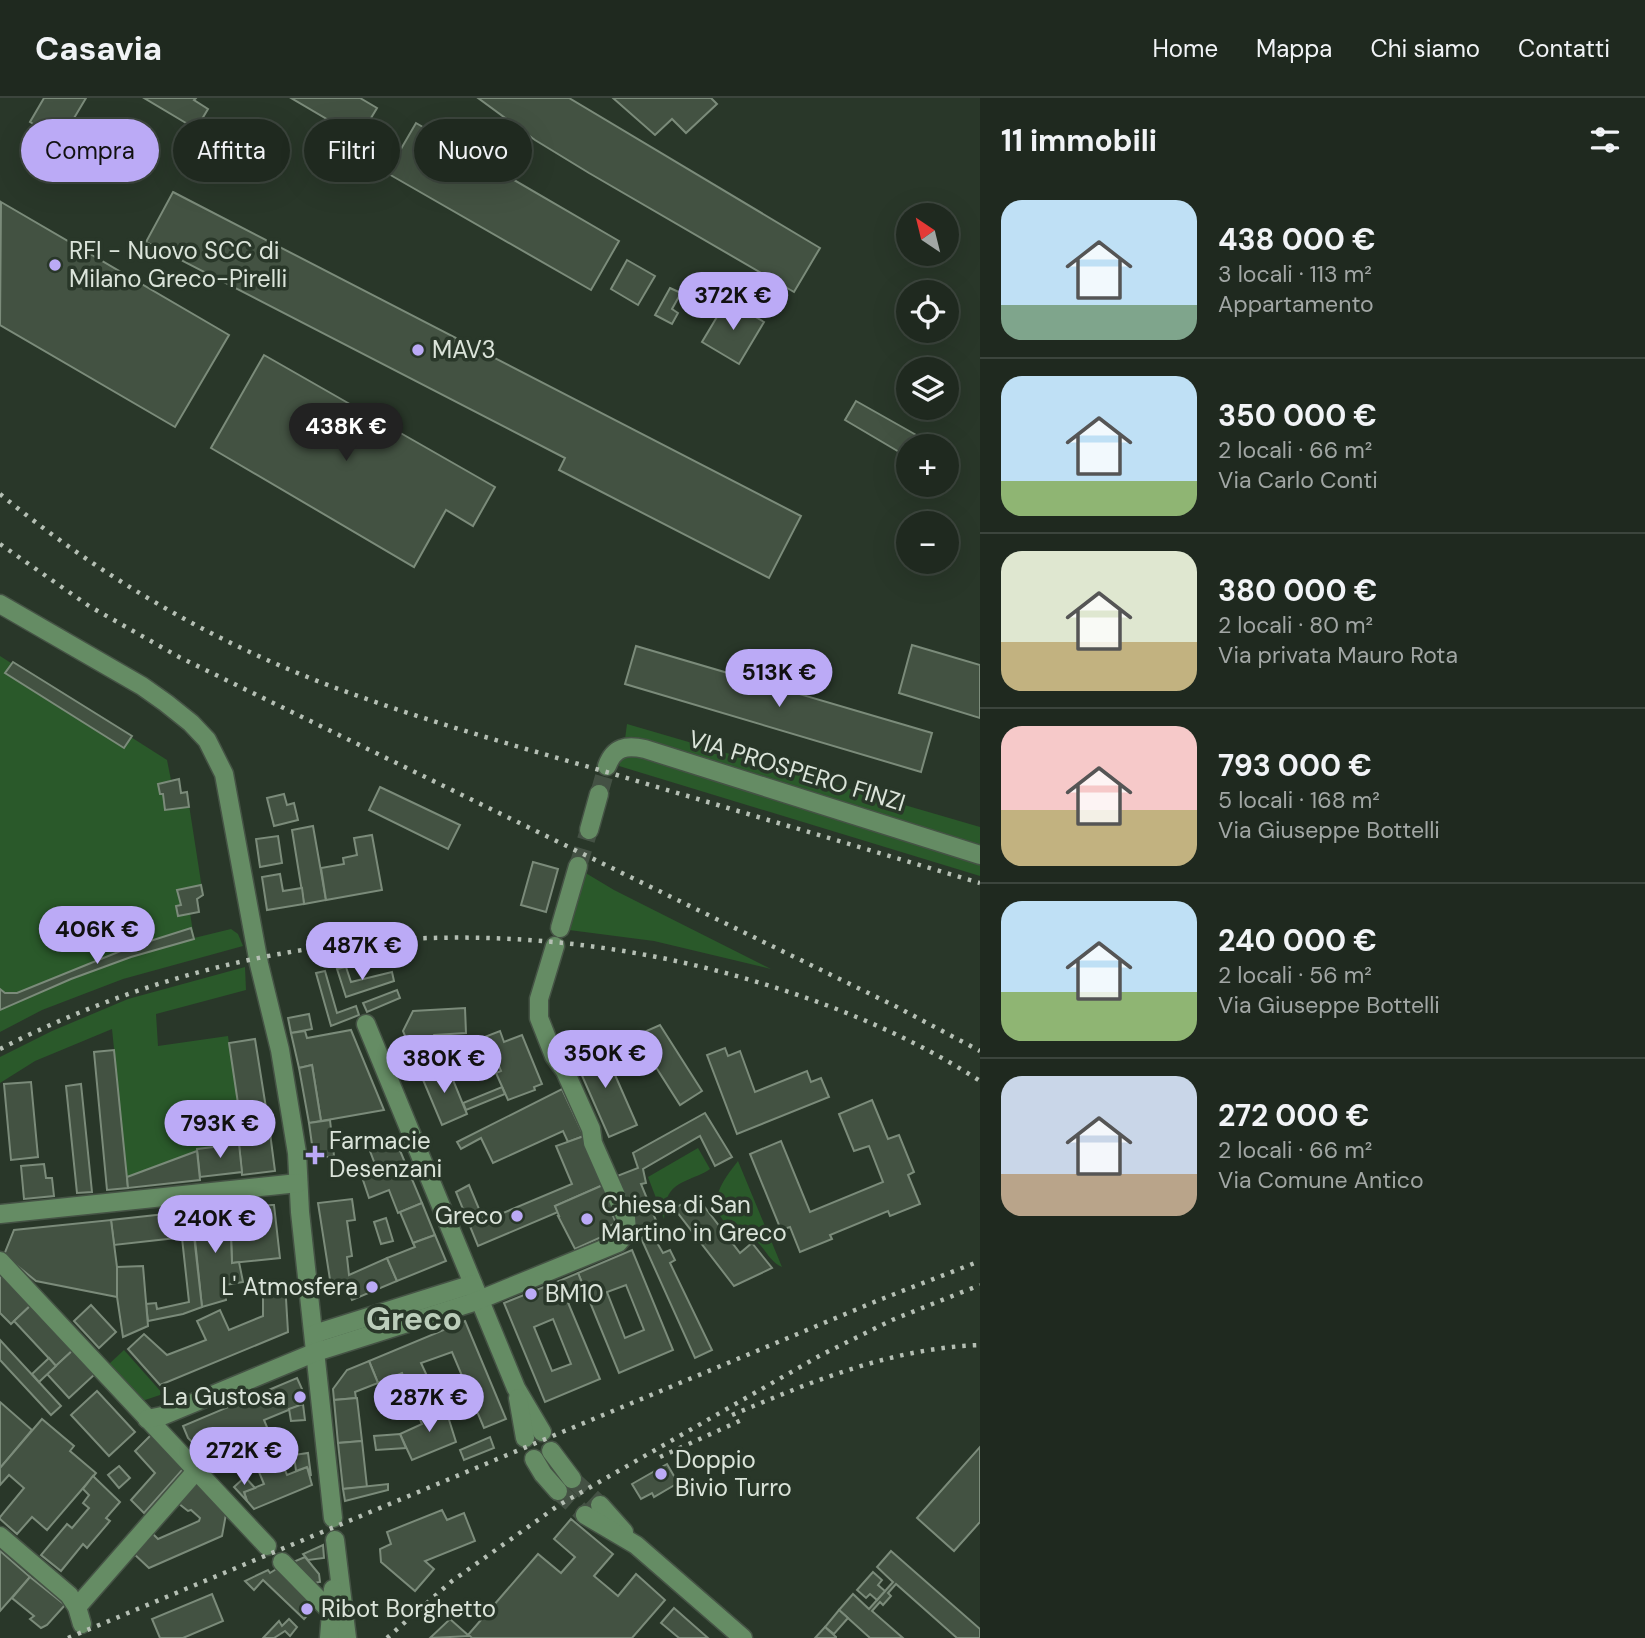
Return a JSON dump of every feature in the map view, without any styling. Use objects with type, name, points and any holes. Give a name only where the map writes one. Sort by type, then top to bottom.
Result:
[{"type":"street","points":[[0,604],[142,686],[191,723],[218,757],[229,795],[259,964],[280,1050],[297,1153],[332,1518]]},
{"type":"street","name":"VIA PROSPERO FINZI","points":[[607,766],[613,754],[621,748],[631,746],[645,749],[980,855]]},
{"type":"street","points":[[589,830],[599,794]]},
{"type":"street","points":[[560,928],[578,866]]},
{"type":"street","points":[[147,1419],[162,1416],[315,1343],[476,1292],[618,1243],[626,1236],[626,1218],[593,1143],[591,1129],[564,1069],[554,1056],[539,1018],[539,999],[555,946]]},
{"type":"street","points":[[366,1024],[516,1388],[542,1432]]},
{"type":"street","points":[[0,1214],[299,1183]]},
{"type":"street","points":[[0,1261],[267,1546]]},
{"type":"street","points":[[516,1388],[525,1438]]},
{"type":"street","points":[[534,1459],[543,1474],[565,1485],[551,1451]]},
{"type":"street","points":[[0,1536],[69,1595],[79,1616],[196,1471]]},
{"type":"street","points":[[593,1510],[743,1638]]},
{"type":"street","points":[[330,1638],[335,1540],[347,1632]]},
{"type":"street","points":[[282,1562],[332,1612],[347,1632]]},
{"type":"green space","points":[[0,656],[167,760],[171,780],[179,779],[181,793],[187,792],[203,895],[197,899],[199,912],[190,913],[194,938],[231,929],[238,934],[243,946],[123,979],[42,1010],[0,1032]]},
{"type":"green space","points":[[627,724],[980,827],[980,848],[625,739]]},
{"type":"green space","points":[[635,754],[980,864],[980,876],[619,766],[622,756]]},
{"type":"green space","points":[[584,872],[614,890],[771,969],[654,941],[569,930]]},
{"type":"green space","points":[[245,967],[246,990],[156,1014],[158,1046],[228,1036],[244,1144],[197,1149],[127,1177],[112,1029],[35,1061],[0,1083],[0,1057],[52,1031],[128,999]]},
{"type":"green space","points":[[698,1148],[710,1169],[673,1189],[666,1202],[664,1219],[648,1177]]},
{"type":"green space","points":[[738,1161],[782,1267],[774,1262],[755,1240],[735,1231],[719,1214],[717,1196],[720,1187]]},
{"type":"green space","points":[[124,1350],[163,1394],[142,1401],[108,1365]]},
{"type":"building","points":[[44,98],[86,98],[74,119],[32,119]]},
{"type":"building","points":[[144,98],[196,98],[194,100],[208,109],[202,119],[179,119]]},
{"type":"building","points":[[291,98],[360,98],[377,108],[370,119],[327,119]]},
{"type":"building","points":[[478,98],[569,98],[820,248],[794,292],[535,140],[532,138],[532,119],[506,119]]},
{"type":"building","points":[[613,98],[711,98],[717,104],[686,133],[672,119],[655,135]]},
{"type":"building","points":[[414,126],[414,182],[518,182],[619,241],[591,290],[400,180],[400,151]]},
{"type":"building","name":"MAV3","points":[[173,192],[801,516],[769,578],[559,470],[565,458],[146,242]]},
{"type":"building","name":"RFI - Nuovo SCC di Milano Greco-Pirelli","points":[[1,202],[229,335],[175,427],[0,325]]},
{"type":"building","points":[[627,260],[655,276],[638,305],[611,289]]},
{"type":"building","points":[[670,288],[681,293],[672,309],[678,313],[672,324],[655,315]]},
{"type":"building","points":[[727,300],[764,322],[739,364],[702,342]]},
{"type":"building","points":[[264,355],[495,487],[473,526],[446,510],[414,567],[211,448]]},
{"type":"building","points":[[856,401],[914,434],[896,434],[896,450],[845,420]]},
{"type":"building","points":[[912,645],[980,665],[980,718],[899,693]]},
{"type":"building","points":[[636,646],[932,733],[921,772],[625,684]]},
{"type":"building","points":[[13,662],[132,736],[124,748],[5,673]]},
{"type":"building","points":[[179,779],[181,793],[187,792],[189,807],[165,810],[163,794],[160,794],[158,784]]},
{"type":"building","points":[[380,787],[460,825],[448,849],[369,810]]},
{"type":"building","points":[[284,794],[287,805],[294,803],[298,820],[274,826],[267,798]]},
{"type":"building","points":[[313,826],[326,900],[304,904],[292,830]]},
{"type":"building","points":[[372,835],[382,890],[326,900],[321,868],[344,864],[343,858],[357,855],[354,838]]},
{"type":"building","points":[[278,836],[282,863],[260,867],[256,839]]},
{"type":"building","points":[[533,862],[558,869],[546,912],[521,905]]},
{"type":"building","points":[[280,874],[283,891],[302,888],[304,904],[267,910],[262,877]]},
{"type":"building","points":[[201,885],[203,895],[197,899],[199,912],[178,916],[176,906],[181,905],[177,890]]},
{"type":"building","points":[[191,928],[194,939],[131,957],[71,979],[0,1010],[0,989],[5,993],[17,993],[128,948]]},
{"type":"building","points":[[346,967],[351,982],[392,972],[394,981],[346,997],[337,969]]},
{"type":"building","points":[[325,971],[337,1013],[356,1006],[359,1015],[331,1026],[316,973]]},
{"type":"building","points":[[397,990],[400,998],[367,1012],[363,1003]]},
{"type":"building","points":[[465,1008],[466,1033],[434,1035],[432,1038],[444,1065],[421,1075],[403,1031],[413,1011]]},
{"type":"building","points":[[309,1014],[312,1029],[291,1033],[288,1018]]},
{"type":"building","points":[[660,1025],[702,1091],[680,1105],[652,1061],[619,1075],[608,1048]]},
{"type":"building","points":[[351,1030],[384,1110],[321,1121],[312,1065],[299,1068],[291,1033],[305,1031],[307,1038]]},
{"type":"building","points":[[500,1031],[504,1042],[522,1035],[542,1084],[534,1087],[535,1090],[508,1100],[496,1073],[501,1071],[499,1066],[486,1071],[480,1048],[485,1045],[482,1038]]},
{"type":"building","points":[[255,1039],[270,1133],[243,1137],[229,1043]]},
{"type":"building","points":[[601,1043],[637,1125],[609,1137],[573,1055]]},
{"type":"building","points":[[725,1048],[728,1056],[740,1051],[755,1092],[807,1071],[811,1082],[821,1078],[829,1097],[737,1134],[707,1055]]},
{"type":"building","points":[[114,1050],[128,1188],[107,1190],[94,1052]]},
{"type":"building","points":[[312,1065],[321,1121],[309,1123],[299,1068]]},
{"type":"building","points":[[444,1065],[467,1114],[442,1125],[421,1075]]},
{"type":"building","points":[[31,1082],[38,1157],[11,1160],[4,1084]]},
{"type":"building","points":[[81,1084],[92,1192],[77,1193],[66,1086]]},
{"type":"building","points":[[502,1087],[505,1094],[466,1110],[463,1103]]},
{"type":"building","points":[[562,1089],[584,1136],[568,1142],[563,1131],[493,1163],[481,1138],[461,1149],[457,1142]]},
{"type":"building","points":[[872,1100],[888,1139],[899,1135],[914,1172],[908,1175],[920,1204],[890,1216],[888,1211],[830,1235],[832,1239],[800,1252],[790,1227],[781,1230],[750,1154],[781,1141],[810,1212],[883,1182],[869,1146],[854,1151],[839,1114]]},
{"type":"building","points":[[705,1113],[732,1157],[715,1166],[700,1136],[643,1169],[646,1183],[641,1184],[657,1223],[637,1230],[617,1176],[638,1168],[633,1153]]},
{"type":"building","points":[[330,1120],[334,1156],[314,1159],[309,1123]]},
{"type":"building","points":[[270,1133],[275,1171],[242,1175],[239,1144],[244,1144],[243,1137]]},
{"type":"building","points":[[584,1136],[603,1185],[555,1206],[558,1212],[478,1246],[456,1192],[469,1185],[484,1221],[572,1184],[556,1146]]},
{"type":"building","points":[[396,1141],[422,1203],[398,1213],[389,1190],[369,1198],[361,1174],[376,1167],[370,1151]]},
{"type":"building","points":[[239,1144],[242,1172],[200,1177],[197,1149]]},
{"type":"building","points":[[197,1151],[200,1180],[128,1188],[127,1177]]},
{"type":"building","points":[[44,1164],[46,1178],[52,1178],[54,1196],[24,1199],[21,1166]]},
{"type":"building","name":"Chiesa di San Martino in Greco","points":[[603,1185],[616,1223],[605,1228],[608,1234],[575,1249],[555,1206]]},
{"type":"building","points":[[697,1197],[740,1253],[752,1243],[772,1268],[734,1286],[674,1208]]},
{"type":"building","points":[[352,1199],[355,1220],[347,1221],[352,1256],[347,1257],[349,1275],[387,1258],[397,1281],[352,1300],[345,1284],[331,1286],[318,1203]]},
{"type":"building","points":[[422,1203],[435,1235],[413,1243],[400,1212]]},
{"type":"building","points":[[274,1205],[280,1258],[232,1263],[230,1210]]},
{"type":"building","points":[[230,1210],[232,1263],[239,1262],[243,1282],[225,1285],[226,1300],[202,1307],[192,1211]]},
{"type":"building","points":[[192,1211],[194,1236],[114,1245],[111,1220]]},
{"type":"building","points":[[386,1218],[393,1241],[381,1244],[374,1222]]},
{"type":"building","points":[[111,1220],[117,1267],[117,1297],[36,1281],[4,1255],[14,1230]]},
{"type":"building","points":[[652,1234],[663,1253],[670,1250],[675,1260],[670,1263],[712,1350],[695,1358],[641,1238]]},
{"type":"building","points":[[435,1235],[446,1261],[397,1281],[387,1258],[415,1247],[413,1243]]},
{"type":"building","points":[[194,1236],[202,1307],[148,1321],[146,1304],[156,1303],[157,1309],[189,1302],[182,1238]]},
{"type":"building","points":[[632,1250],[673,1350],[619,1373],[578,1273]],"holes":[[[626,1285],[644,1330],[625,1338],[607,1292]]]},
{"type":"building","points":[[143,1266],[148,1326],[123,1337],[117,1297],[117,1267]]},
{"type":"building","points":[[0,1272],[31,1305],[11,1324],[0,1313]]},
{"type":"building","points":[[578,1273],[584,1288],[565,1296],[559,1281]]},
{"type":"building","points":[[559,1281],[600,1379],[545,1402],[504,1303]],"holes":[[[553,1319],[571,1364],[552,1371],[534,1327]]]},
{"type":"building","points":[[285,1282],[288,1332],[160,1385],[128,1349],[144,1334],[167,1355],[206,1340],[197,1321],[220,1310],[229,1330],[263,1316],[263,1284]]},
{"type":"building","points":[[31,1305],[73,1350],[56,1366],[14,1321]]},
{"type":"building","points":[[91,1305],[116,1332],[99,1348],[74,1321]]},
{"type":"building","points":[[465,1321],[506,1419],[484,1428],[452,1352],[421,1363],[428,1378],[417,1383],[416,1379],[406,1383],[402,1373],[378,1383],[369,1361]]},
{"type":"building","points":[[0,1340],[61,1406],[51,1415],[0,1360]]},
{"type":"building","points":[[73,1350],[95,1374],[69,1398],[47,1374]]},
{"type":"building","points":[[49,1358],[56,1366],[39,1382],[32,1374]]},
{"type":"building","points":[[369,1361],[378,1383],[355,1392],[356,1398],[334,1400],[333,1389],[347,1370]]},
{"type":"building","points":[[297,1378],[302,1389],[303,1404],[264,1420],[287,1475],[307,1467],[312,1485],[254,1509],[244,1492],[264,1484],[241,1429],[197,1447],[188,1438],[183,1426]]},
{"type":"building","points":[[97,1391],[135,1432],[109,1456],[71,1415]]},
{"type":"building","points":[[357,1398],[362,1441],[338,1443],[334,1400]]},
{"type":"building","points":[[0,1402],[32,1430],[0,1468]]},
{"type":"building","points":[[303,1404],[305,1420],[291,1421],[289,1409]]},
{"type":"building","points":[[445,1407],[456,1442],[412,1460],[400,1434],[422,1424],[419,1417]]},
{"type":"building","points":[[42,1419],[74,1446],[70,1451],[96,1473],[47,1530],[32,1517],[17,1534],[0,1517],[24,1488],[9,1475],[0,1485],[0,1468]]},
{"type":"building","points":[[152,1434],[184,1468],[144,1513],[131,1500],[155,1473],[135,1451]]},
{"type":"building","points":[[400,1434],[406,1448],[376,1450],[374,1436]]},
{"type":"building","points":[[490,1437],[494,1448],[464,1460],[460,1450]]},
{"type":"building","points":[[211,1441],[219,1449],[208,1460],[197,1447]]},
{"type":"building","points":[[362,1441],[367,1487],[343,1489],[338,1443]]},
{"type":"building","points":[[980,1447],[980,1522],[954,1551],[917,1518]]},
{"type":"building","points":[[308,1453],[311,1476],[307,1467],[296,1471],[294,1455]]},
{"type":"building","name":"Doppio Bivio Turro","points":[[667,1464],[678,1483],[654,1497],[652,1493],[641,1499],[632,1484]]},
{"type":"building","points":[[119,1466],[130,1478],[119,1488],[108,1475]]},
{"type":"building","points":[[93,1476],[120,1502],[106,1518],[110,1521],[87,1548],[83,1544],[61,1571],[41,1555],[67,1524],[72,1528],[89,1508],[83,1503],[89,1495],[83,1489]]},
{"type":"building","points":[[245,1477],[255,1488],[244,1492],[247,1501],[234,1487]]},
{"type":"building","points":[[196,1482],[226,1514],[222,1536],[149,1568],[134,1554],[152,1533],[158,1539],[199,1521],[200,1518],[191,1510],[188,1511],[178,1503]]},
{"type":"building","points":[[388,1484],[388,1490],[345,1501],[343,1489]]},
{"type":"building","points":[[442,1510],[447,1520],[464,1513],[475,1541],[425,1561],[434,1569],[415,1591],[381,1562],[380,1549],[391,1544],[387,1532]]},
{"type":"building","points":[[571,1519],[613,1554],[594,1576],[618,1596],[636,1574],[665,1600],[632,1638],[430,1638],[450,1619],[468,1635],[538,1554],[561,1573],[575,1557],[554,1539]]},
{"type":"building","points":[[323,1545],[324,1558],[308,1560],[303,1554]]},
{"type":"building","points":[[0,1551],[30,1577],[0,1611]]},
{"type":"building","points":[[891,1551],[980,1629],[980,1638],[957,1638],[896,1584],[883,1605],[880,1602],[872,1611],[903,1638],[870,1638],[839,1610],[853,1594],[869,1609],[893,1582],[877,1567]]},
{"type":"building","points":[[305,1557],[319,1574],[320,1582],[314,1583],[293,1562]]},
{"type":"building","points":[[278,1568],[317,1605],[304,1619],[263,1580],[254,1590],[245,1581]]},
{"type":"building","points":[[873,1572],[882,1580],[878,1585],[885,1591],[877,1600],[870,1594],[866,1598],[857,1590]]},
{"type":"building","points":[[30,1577],[65,1605],[41,1628],[30,1619],[34,1616],[12,1598]]},
{"type":"building","points":[[212,1594],[223,1621],[183,1638],[160,1638],[152,1619]]},
{"type":"building","points":[[674,1608],[708,1638],[679,1638],[661,1623]]},
{"type":"building","points":[[839,1610],[848,1618],[834,1634],[825,1627]]},
{"type":"building","points":[[289,1619],[297,1627],[290,1636],[285,1631],[274,1638],[263,1638],[279,1621],[282,1626]]},
{"type":"building","points":[[825,1627],[836,1637],[836,1638],[815,1638]]},
{"type":"tunnel","points":[[599,794],[607,766]]},
{"type":"tunnel","points":[[578,866],[589,830]]},
{"type":"tunnel","points":[[572,1479],[600,1505]]},
{"type":"tunnel","points":[[558,1491],[585,1515]]},
{"type":"railway","points":[[0,494],[78,553],[160,605],[246,650],[336,688],[511,745],[980,883]]},
{"type":"railway","points":[[0,544],[89,606],[179,657],[897,1007],[980,1051]]},
{"type":"railway","points":[[0,1049],[91,1008],[184,976],[279,954],[375,941],[472,938],[570,944],[667,959],[764,984],[820,1003],[902,1037],[980,1081]]},
{"type":"railway","points":[[68,1638],[879,1300],[980,1261]]},
{"type":"railway","points":[[387,1638],[452,1581],[559,1505],[821,1355],[892,1320],[980,1285]]},
{"type":"railway","points":[[732,1415],[853,1368],[916,1352],[980,1345]]},
{"type":"railway","points":[[660,1457],[746,1418]]},
{"type":"place","name":"RFI - Nuovo SCC di Milano Greco-Pirelli","points":[[55,265]]},
{"type":"place","name":"MAV3","points":[[418,350]]},
{"type":"place","name":"Farmacie Desenzani","points":[[315,1155]]},
{"type":"place","name":"Greco","points":[[517,1216]]},
{"type":"place","name":"Chiesa di San Martino in Greco","points":[[587,1219]]},
{"type":"place","name":"L' Atmosfera","points":[[372,1287]]},
{"type":"place","name":"BM10","points":[[531,1294]]},
{"type":"place","name":"La Gustosa","points":[[300,1397]]},
{"type":"place","name":"Doppio Bivio Turro","points":[[661,1474]]},
{"type":"place","name":"Ribot Borghetto","points":[[307,1609]]},
{"type":"district","name":"Greco","points":[[414,1319]]}]
